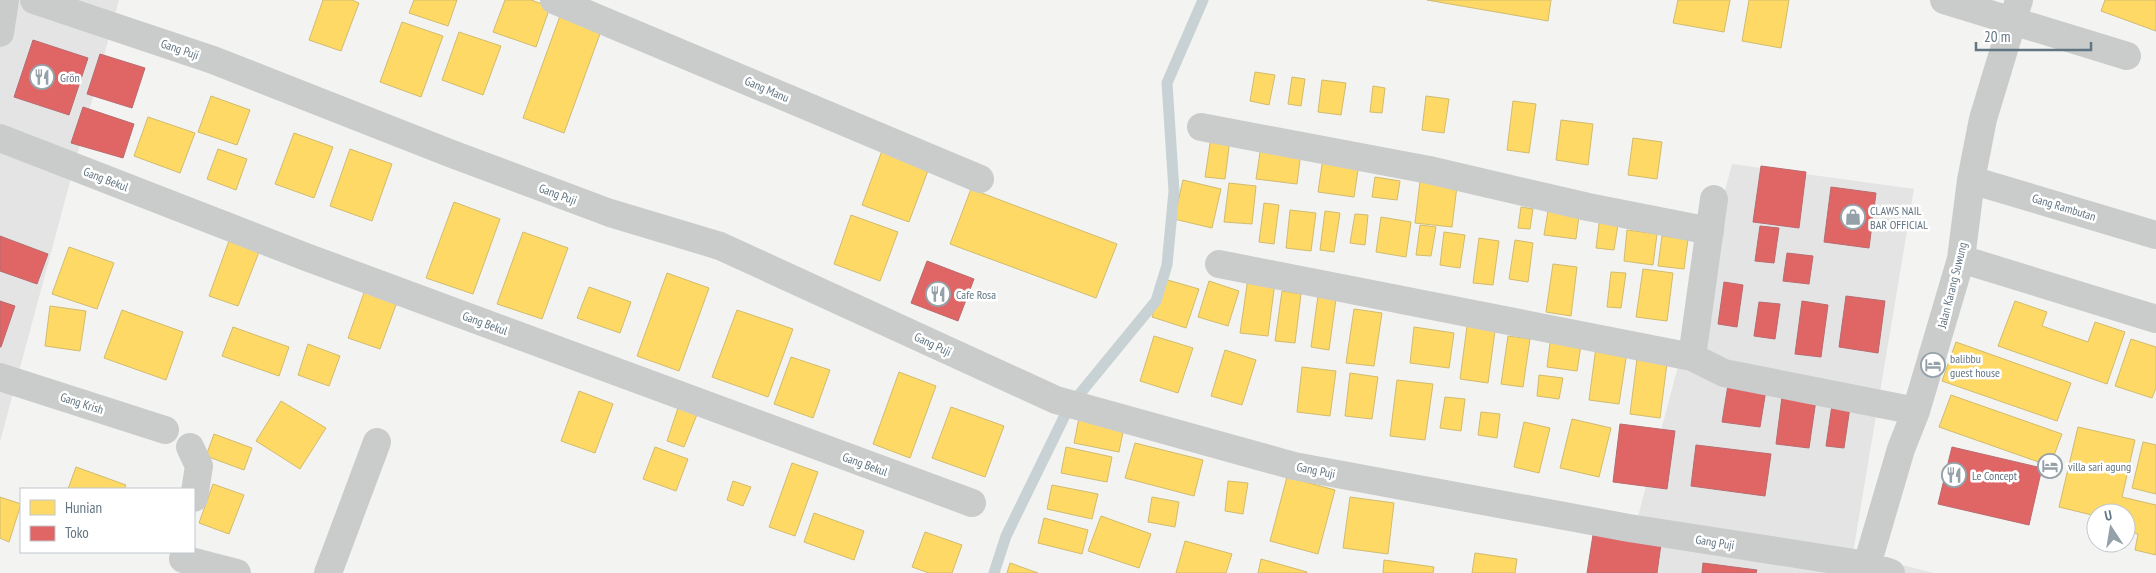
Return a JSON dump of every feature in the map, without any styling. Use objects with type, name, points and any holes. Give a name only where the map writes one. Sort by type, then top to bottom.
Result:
[{"type":"street","points":[[0,33],[5,0]]},
{"type":"street","name":"Gang Puji","points":[[34,0],[213,60],[452,154],[610,213],[720,246],[1056,400],[1294,466],[1629,528],[1874,570]]},
{"type":"street","name":"Gang Manu","points":[[554,0],[980,179]]},
{"type":"street","points":[[1944,0],[2016,10],[2127,56]]},
{"type":"street","name":"Jalan Karang Suwung","points":[[1874,570],[1902,449],[1916,411],[1961,259],[1983,120],[2016,10]]},
{"type":"street","points":[[1201,127],[1429,170],[1588,207],[1710,231]]},
{"type":"street","name":"Gang Bekul","points":[[0,138],[306,257],[972,503]]},
{"type":"street","name":"Gang Rambutan","points":[[1972,180],[2156,235]]},
{"type":"street","points":[[1692,357],[1714,199]]},
{"type":"street","points":[[1961,259],[2156,319]]},
{"type":"street","points":[[1219,264],[1692,357],[1724,373],[1916,411]]},
{"type":"street","name":"Gang Krish","points":[[0,377],[165,430]]},
{"type":"street","points":[[328,573],[377,442]]},
{"type":"street","points":[[194,488],[195,456]]},
{"type":"street","points":[[183,561],[237,573]]},
{"type":"shaded area","points":[[0,0],[119,0],[0,442]]},
{"type":"shaded area","points":[[1732,164],[1914,189],[1853,553],[1934,573],[1623,573]]},
{"type":"building: Hunian","points":[[323,0],[352,0],[359,3],[341,51],[309,40]]},
{"type":"building: Hunian","points":[[414,0],[457,0],[448,26],[409,13]]},
{"type":"building: Hunian","points":[[505,0],[531,0],[550,7],[536,47],[493,32]]},
{"type":"building: Hunian","points":[[1427,0],[1551,0],[1548,21]]},
{"type":"building: Hunian","points":[[1678,0],[1730,0],[1724,32],[1673,23]]},
{"type":"building: Hunian","points":[[1749,0],[1789,0],[1781,48],[1742,41]]},
{"type":"building: Hunian","points":[[2105,0],[2156,0],[2156,31],[2101,11]]},
{"type":"building: Hunian","points":[[560,16],[601,31],[564,133],[523,118]]},
{"type":"building: Hunian","points":[[402,22],[443,36],[421,97],[380,82]]},
{"type":"building: Hunian","points":[[459,32],[501,46],[483,95],[442,80]]},
{"type":"building: Hunian","points":[[1255,72],[1275,75],[1269,105],[1250,101]]},
{"type":"building: Hunian","points":[[1292,77],[1305,79],[1301,106],[1288,104]]},
{"type":"building: Hunian","points":[[1322,80],[1346,83],[1341,115],[1318,112]]},
{"type":"building: Hunian","points":[[1373,86],[1385,88],[1382,113],[1370,112]]},
{"type":"building: Hunian","points":[[211,96],[250,110],[237,145],[198,132]]},
{"type":"building: Hunian","points":[[1426,96],[1449,99],[1444,133],[1422,130]]},
{"type":"building: Hunian","points":[[1513,101],[1536,104],[1529,153],[1507,150]]},
{"type":"building: Hunian","points":[[148,117],[195,133],[180,173],[134,156]]},
{"type":"building: Hunian","points":[[1561,120],[1593,124],[1588,165],[1556,160]]},
{"type":"building: Hunian","points":[[294,133],[333,147],[314,198],[275,184]]},
{"type":"building: Hunian","points":[[1211,137],[1230,139],[1225,179],[1205,177]]},
{"type":"building: Hunian","points":[[1633,138],[1662,142],[1657,179],[1628,175]]},
{"type":"building: Hunian","points":[[1261,146],[1301,152],[1297,184],[1256,179]]},
{"type":"building: Hunian","points":[[883,148],[930,165],[909,222],[862,205]]},
{"type":"building: Hunian","points":[[218,149],[247,159],[236,190],[207,179]]},
{"type":"building: Hunian","points":[[350,149],[392,164],[372,221],[330,206]]},
{"type":"building: Hunian","points":[[1323,158],[1359,163],[1354,197],[1318,192]]},
{"type":"building: Hunian","points":[[1421,173],[1458,178],[1452,227],[1415,223]]},
{"type":"building: Hunian","points":[[1375,177],[1400,181],[1397,200],[1372,197]]},
{"type":"building: Hunian","points":[[1183,180],[1221,189],[1212,228],[1174,219]]},
{"type":"building: Hunian","points":[[1229,183],[1256,186],[1252,224],[1224,222]]},
{"type":"building: Hunian","points":[[971,189],[1117,244],[1096,298],[950,244]]},
{"type":"building: Hunian","points":[[454,202],[500,219],[473,294],[426,278]]},
{"type":"building: Hunian","points":[[1264,203],[1279,205],[1274,244],[1259,242]]},
{"type":"building: Hunian","points":[[1549,205],[1580,208],[1576,239],[1544,235]]},
{"type":"building: Hunian","points":[[1521,207],[1533,209],[1530,229],[1518,228]]},
{"type":"building: Hunian","points":[[1290,210],[1316,213],[1311,251],[1286,248]]},
{"type":"building: Hunian","points":[[1325,211],[1340,213],[1334,252],[1320,250]]},
{"type":"building: Hunian","points":[[1355,214],[1368,215],[1365,245],[1350,243]]},
{"type":"building: Hunian","points":[[851,215],[898,232],[880,281],[834,264]]},
{"type":"building: Hunian","points":[[1600,216],[1619,218],[1614,250],[1596,248]]},
{"type":"building: Hunian","points":[[1381,217],[1411,222],[1406,257],[1376,252]]},
{"type":"building: Hunian","points":[[1420,225],[1436,227],[1431,256],[1416,255]]},
{"type":"building: Hunian","points":[[1627,230],[1657,234],[1653,265],[1624,261]]},
{"type":"building: Hunian","points":[[523,232],[568,248],[542,319],[497,304]]},
{"type":"building: Hunian","points":[[1444,232],[1465,235],[1460,268],[1440,265]]},
{"type":"building: Hunian","points":[[1662,236],[1688,239],[1684,269],[1658,266]]},
{"type":"building: Hunian","points":[[1479,238],[1499,241],[1493,285],[1473,283]]},
{"type":"building: Hunian","points":[[1515,240],[1533,243],[1528,282],[1509,279]]},
{"type":"building: Hunian","points":[[229,241],[259,252],[238,306],[209,296]]},
{"type":"building: Hunian","points":[[69,247],[114,263],[97,309],[52,294]]},
{"type":"building: Hunian","points":[[1553,264],[1577,267],[1571,316],[1546,312]]},
{"type":"building: Hunian","points":[[1643,269],[1673,273],[1667,321],[1636,317]]},
{"type":"building: Hunian","points":[[1611,272],[1626,273],[1621,308],[1607,307]]},
{"type":"building: Hunian","points":[[667,273],[709,288],[679,371],[637,356]]},
{"type":"building: Hunian","points":[[1248,278],[1275,282],[1268,336],[1240,333]]},
{"type":"building: Hunian","points":[[1164,279],[1199,289],[1186,328],[1152,317]]},
{"type":"building: Hunian","points":[[1209,281],[1239,291],[1228,326],[1198,317]]},
{"type":"building: Hunian","points":[[589,287],[631,302],[620,333],[577,318]]},
{"type":"building: Hunian","points":[[365,290],[397,302],[380,349],[348,338]]},
{"type":"building: Hunian","points":[[1282,291],[1301,294],[1295,343],[1275,341]]},
{"type":"building: Hunian","points":[[1318,296],[1336,299],[1329,350],[1311,347]]},
{"type":"building: Hunian","points":[[2015,301],[2047,312],[2042,326],[2088,342],[2095,322],[2125,332],[2107,384],[1998,346]]},
{"type":"building: Hunian","points":[[50,306],[86,311],[80,351],[45,346]]},
{"type":"building: Hunian","points":[[1354,309],[1382,313],[1374,366],[1346,363]]},
{"type":"building: Hunian","points":[[122,310],[183,332],[166,380],[104,358]]},
{"type":"building: Hunian","points":[[737,310],[793,329],[768,397],[712,377]]},
{"type":"building: Hunian","points":[[1468,319],[1496,323],[1488,383],[1460,379]]},
{"type":"building: Hunian","points":[[233,327],[289,347],[279,376],[222,356]]},
{"type":"building: Hunian","points":[[1414,327],[1454,333],[1449,368],[1410,363]]},
{"type":"building: Hunian","points":[[1551,335],[1582,339],[1577,371],[1547,367]]},
{"type":"building: Hunian","points":[[1154,336],[1193,348],[1178,393],[1140,381]]},
{"type":"building: Hunian","points":[[1508,336],[1530,339],[1523,387],[1501,384]]},
{"type":"building: Hunian","points":[[2131,339],[2156,347],[2156,388],[2152,398],[2115,386]]},
{"type":"building: Hunian","points":[[1956,342],[2071,383],[2057,421],[1942,381]]},
{"type":"building: Hunian","points":[[308,344],[340,356],[329,386],[298,375]]},
{"type":"building: Hunian","points":[[1596,347],[1627,352],[1619,404],[1589,400]]},
{"type":"building: Hunian","points":[[1225,350],[1256,360],[1242,405],[1211,396]]},
{"type":"building: Hunian","points":[[791,357],[830,370],[813,418],[774,404]]},
{"type":"building: Hunian","points":[[1637,359],[1667,363],[1660,418],[1630,414]]},
{"type":"building: Hunian","points":[[1302,367],[1336,371],[1330,416],[1297,412]]},
{"type":"building: Hunian","points":[[899,372],[936,386],[910,458],[873,444]]},
{"type":"building: Hunian","points":[[1350,373],[1378,377],[1372,419],[1345,416]]},
{"type":"building: Hunian","points":[[1539,375],[1563,378],[1559,399],[1537,396]]},
{"type":"building: Hunian","points":[[1397,380],[1433,384],[1425,440],[1390,436]]},
{"type":"building: Hunian","points":[[579,391],[613,404],[595,453],[561,441]]},
{"type":"building: Hunian","points":[[1951,395],[2062,434],[2050,466],[1939,427]]},
{"type":"building: Hunian","points":[[1445,397],[1465,399],[1461,431],[1440,428]]},
{"type":"building: Hunian","points":[[281,401],[326,428],[300,469],[256,441]]},
{"type":"building: Hunian","points":[[679,405],[698,412],[684,447],[667,441]]},
{"type":"building: Hunian","points":[[951,407],[1004,426],[985,477],[932,458]]},
{"type":"building: Hunian","points":[[1481,412],[1500,414],[1497,438],[1478,435]]},
{"type":"building: Hunian","points":[[1079,418],[1124,427],[1119,452],[1074,443]]},
{"type":"building: Hunian","points":[[1572,419],[1611,428],[1599,477],[1560,468]]},
{"type":"building: Hunian","points":[[1524,422],[1550,428],[1539,473],[1514,467]]},
{"type":"building: Hunian","points":[[2078,427],[2135,440],[2122,497],[2156,505],[2156,555],[2136,550],[2138,534],[2136,534],[2136,503],[2086,503],[2086,514],[2059,507]]},
{"type":"building: Hunian","points":[[214,434],[252,448],[244,470],[206,456]]},
{"type":"building: Hunian","points":[[2143,442],[2156,445],[2156,494],[2132,488]]},
{"type":"building: Hunian","points":[[1135,443],[1203,460],[1194,496],[1125,478]]},
{"type":"building: Hunian","points":[[655,447],[688,459],[676,491],[643,479]]},
{"type":"building: Hunian","points":[[1066,447],[1112,457],[1107,482],[1061,473]]},
{"type":"building: Hunian","points":[[792,463],[818,472],[795,536],[769,527]]},
{"type":"building: Hunian","points":[[76,467],[126,485],[124,488],[68,488]]},
{"type":"building: Hunian","points":[[1287,477],[1335,490],[1318,554],[1270,541]]},
{"type":"building: Hunian","points":[[733,481],[751,487],[743,506],[727,500]]},
{"type":"building: Hunian","points":[[1228,481],[1248,483],[1243,514],[1225,511]]},
{"type":"building: Hunian","points":[[213,484],[244,495],[229,534],[199,523]]},
{"type":"building: Hunian","points":[[1052,485],[1098,494],[1092,519],[1047,509]]},
{"type":"building: Hunian","points":[[0,497],[20,504],[20,507],[9,542],[0,538]]},
{"type":"building: Hunian","points":[[1152,497],[1179,502],[1175,527],[1148,522]]},
{"type":"building: Hunian","points":[[1350,497],[1394,503],[1388,554],[1343,548]]},
{"type":"building: Hunian","points":[[814,513],[864,531],[854,560],[804,542]]},
{"type":"building: Hunian","points":[[1101,516],[1151,534],[1139,568],[1088,551]]},
{"type":"building: Hunian","points":[[1044,518],[1088,530],[1082,554],[1038,543]]},
{"type":"building: Hunian","points":[[925,532],[962,545],[952,573],[929,573],[912,567]]},
{"type":"building: Hunian","points":[[1185,541],[1232,554],[1226,573],[1176,573]]},
{"type":"building: Hunian","points":[[1475,553],[1517,559],[1515,573],[1472,573]]},
{"type":"building: Hunian","points":[[1261,559],[1307,572],[1307,573],[1258,573]]},
{"type":"building: Hunian","points":[[1384,560],[1434,567],[1433,573],[1383,573]]},
{"type":"building: Hunian","points":[[1010,563],[1038,573],[1007,573]]},
{"type":"building: Toko","points":[[33,40],[88,58],[69,115],[14,97]]},
{"type":"building: Toko","points":[[100,54],[145,68],[132,108],[87,94]]},
{"type":"building: Toko","points":[[83,107],[134,124],[123,158],[71,143]]},
{"type":"building: Toko","points":[[1761,166],[1806,172],[1799,228],[1753,222]]},
{"type":"building: Toko","points":[[1831,187],[1876,193],[1869,248],[1824,242]]},
{"type":"building: Toko","points":[[1760,226],[1779,228],[1774,263],[1755,261]]},
{"type":"building: Toko","points":[[0,236],[48,254],[37,284],[0,271]]},
{"type":"building: Toko","points":[[1787,253],[1813,256],[1809,284],[1783,281]]},
{"type":"building: Toko","points":[[927,261],[974,279],[958,321],[911,303]]},
{"type":"building: Toko","points":[[1724,282],[1743,285],[1737,327],[1718,324]]},
{"type":"building: Toko","points":[[1846,296],[1885,301],[1878,353],[1839,347]]},
{"type":"building: Toko","points":[[0,301],[15,306],[1,347],[0,347]]},
{"type":"building: Toko","points":[[1802,301],[1828,305],[1821,357],[1795,354]]},
{"type":"building: Toko","points":[[1759,302],[1780,304],[1775,339],[1754,336]]},
{"type":"building: Toko","points":[[1728,385],[1766,390],[1760,427],[1722,422]]},
{"type":"building: Toko","points":[[1783,389],[1817,393],[1809,448],[1776,444]]},
{"type":"building: Toko","points":[[1832,405],[1850,407],[1844,448],[1826,446]]},
{"type":"building: Toko","points":[[1620,424],[1675,431],[1667,489],[1613,482]]},
{"type":"building: Toko","points":[[1696,445],[1771,454],[1765,496],[1691,486]]},
{"type":"building: Toko","points":[[1952,447],[2042,468],[2029,525],[1938,504]]},
{"type":"building: Toko","points":[[1593,535],[1661,544],[1657,573],[1587,573]]},
{"type":"building: Toko","points":[[1703,563],[1757,570],[1756,573],[1702,573]]},
{"type":"waterway","points":[[994,573],[1006,536],[1069,407],[1156,301],[1167,265],[1174,191],[1167,83],[1203,0]]},
{"type":"place","name":"Grön","points":[[42,77]]},
{"type":"place","name":"CLAWS NAIL BAR OFFICIAL","points":[[1853,217]]},
{"type":"place","name":"Cafe Rosa","points":[[938,294]]},
{"type":"place","name":"balibbu guest house","points":[[1933,365]]},
{"type":"place","name":"villa sari agung","points":[[2050,466]]},
{"type":"place","name":"Le Concept","points":[[1954,475]]}]
